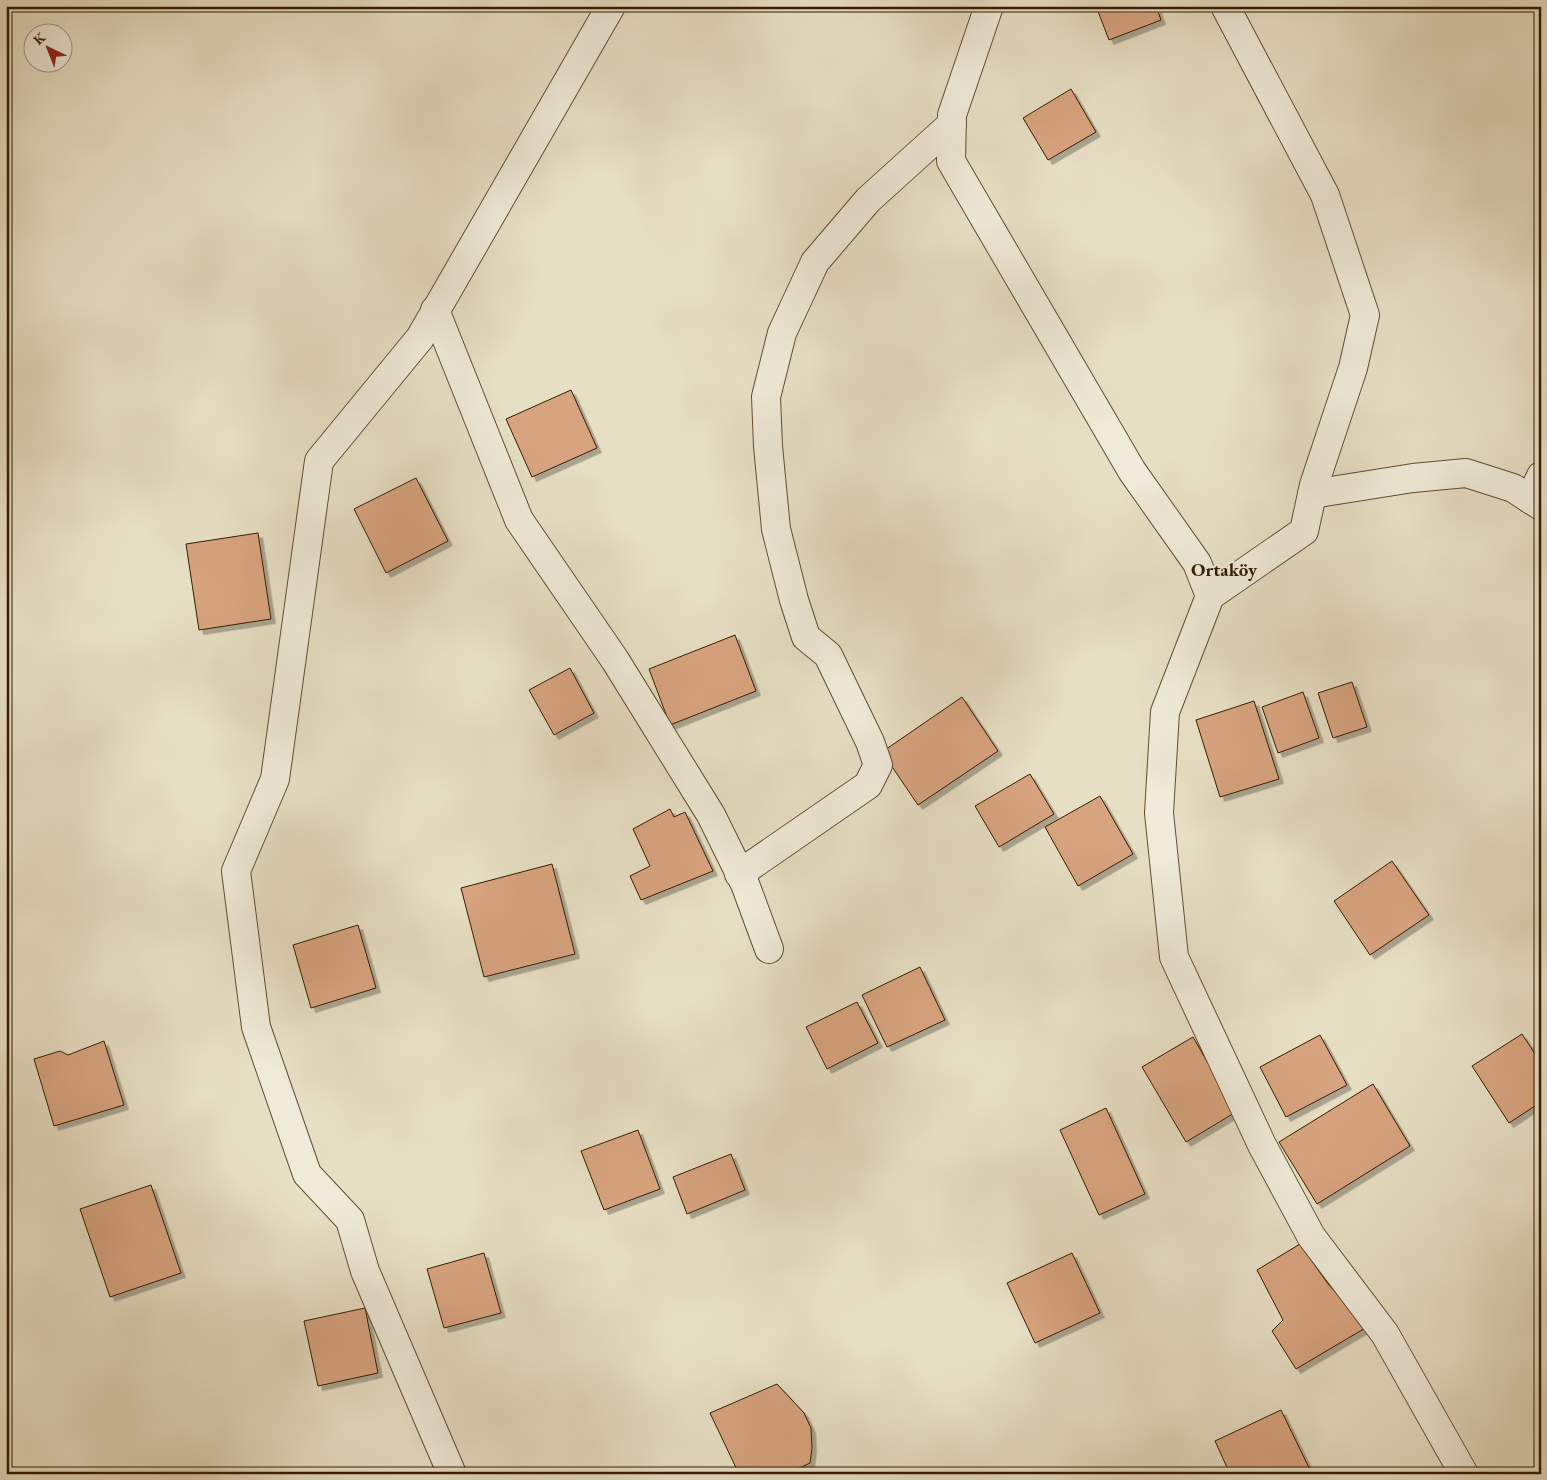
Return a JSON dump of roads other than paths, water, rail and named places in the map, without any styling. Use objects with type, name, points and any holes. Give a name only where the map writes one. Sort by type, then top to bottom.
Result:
[{"type":"street","points":[[452,1474],[365,1272],[350,1220],[306,1174],[256,1027],[236,871],[275,779],[319,460],[420,338],[611,6]]},
{"type":"street","points":[[989,6],[952,115],[951,161],[1132,471],[1197,563],[1210,596]]},
{"type":"street","points":[[1225,6],[1325,195],[1365,315],[1353,368],[1312,494],[1304,531],[1210,596],[1165,712],[1159,813],[1174,957],[1262,1145],[1311,1236],[1386,1334],[1464,1474]]},
{"type":"street","points":[[739,874],[868,785],[878,766],[870,742],[828,655],[806,637],[794,600],[776,529],[768,446],[766,397],[782,333],[815,262],[868,200],[952,124]]},
{"type":"street","points":[[436,310],[519,520],[615,660],[711,815],[739,874],[769,949]]},
{"type":"street","points":[[1312,494],[1413,478],[1466,474],[1537,494]]},
{"type":"district","name":"Ortaköy","points":[[1224,569]]}]
